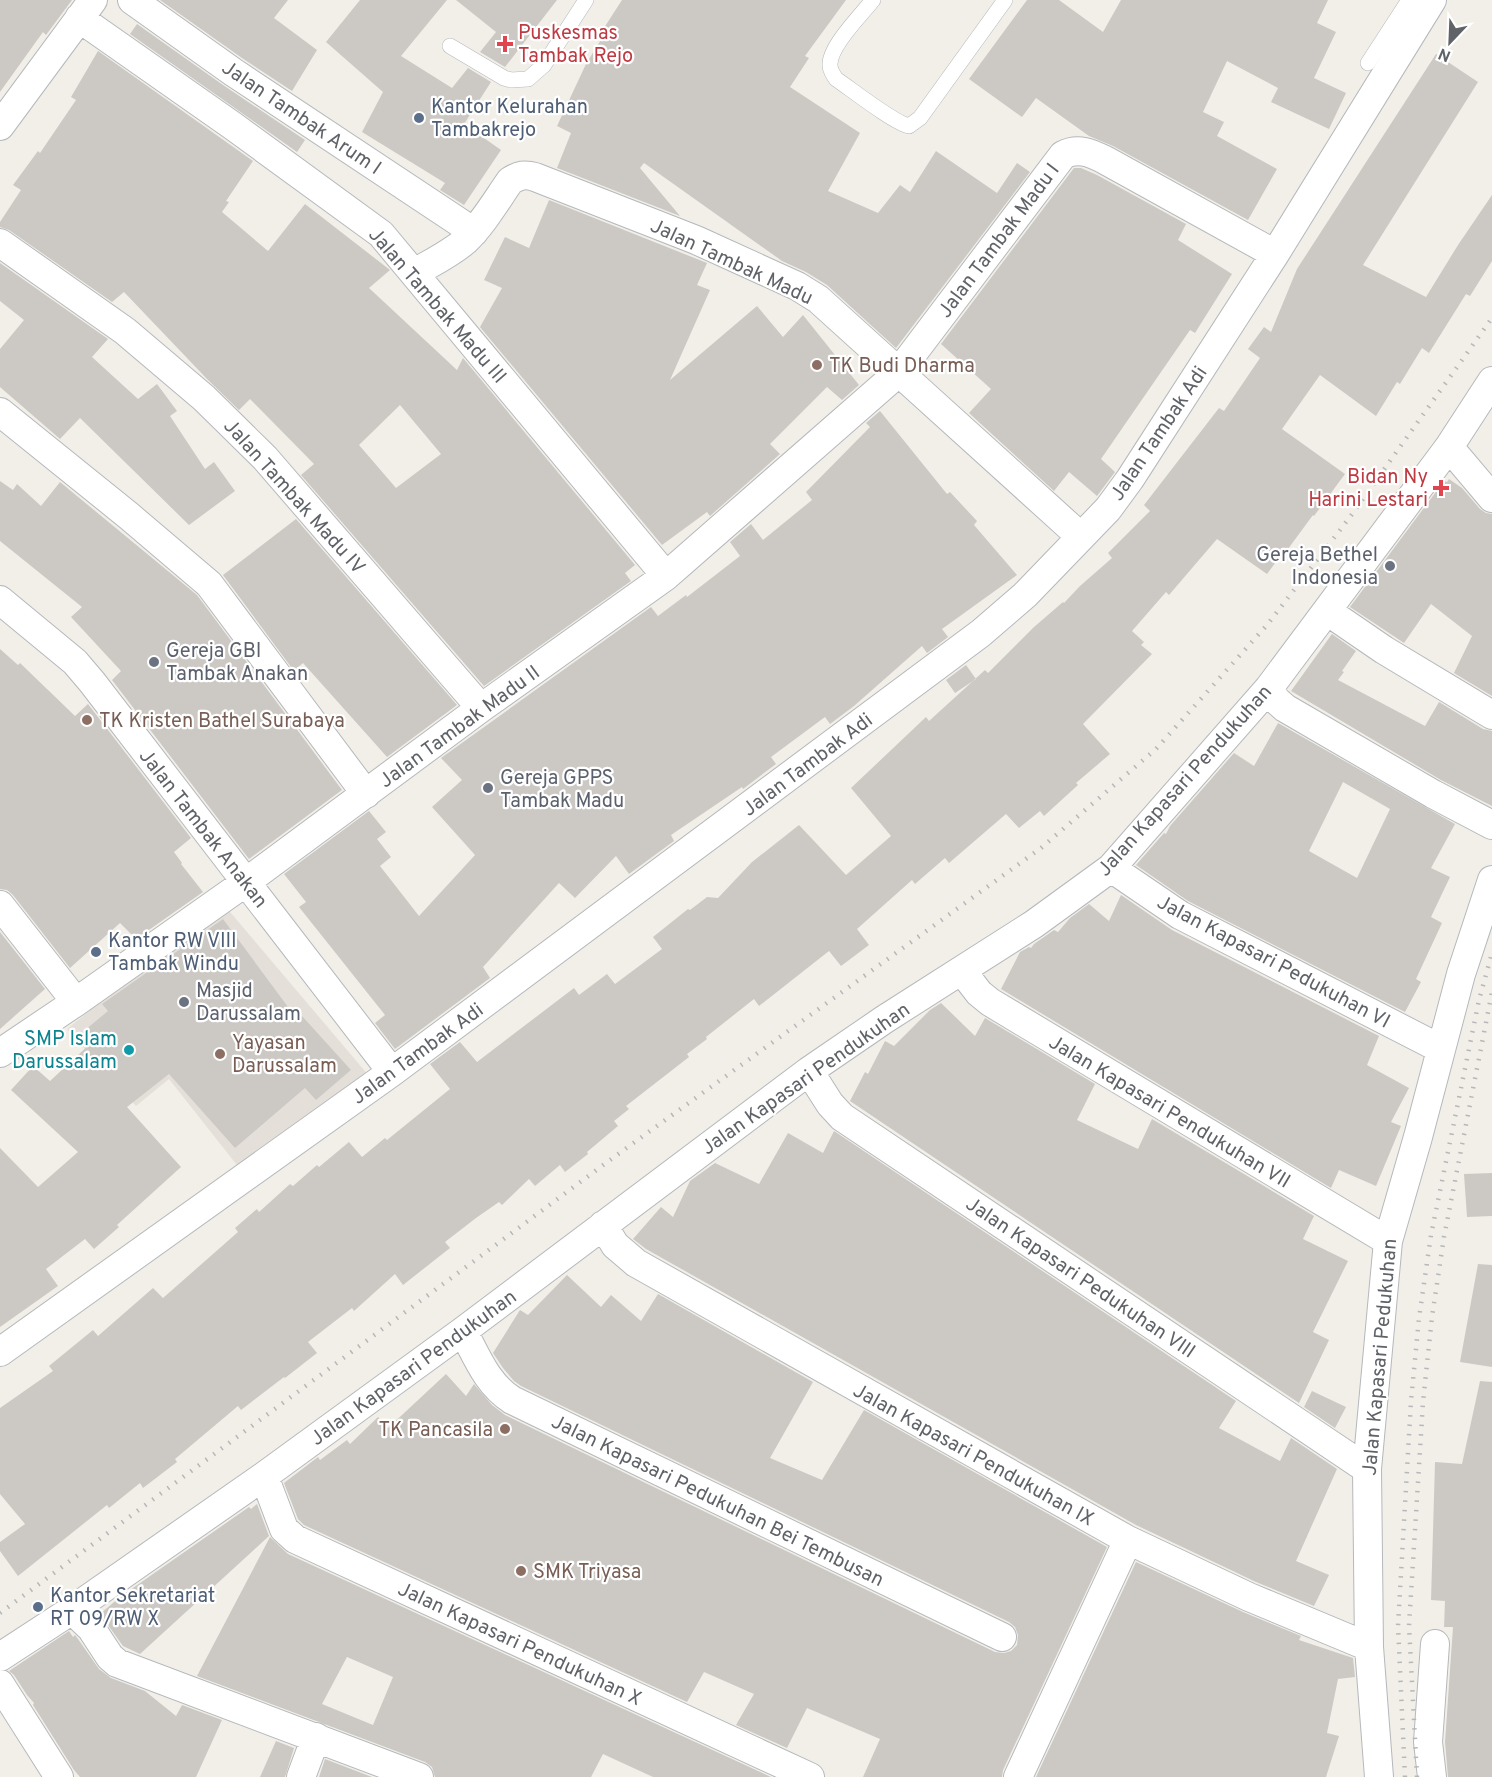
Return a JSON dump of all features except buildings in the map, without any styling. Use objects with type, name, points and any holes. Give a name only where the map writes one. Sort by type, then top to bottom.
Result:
[{"type":"street","name":"Jalan Tambak Arum I","points":[[132,0],[233,72],[474,232]]},
{"type":"street","name":"Jalan Tambak Adi","points":[[0,1352],[392,1072],[981,633],[1025,596],[1108,509],[1135,471],[1275,254],[1432,0]]},
{"type":"street","points":[[0,126],[86,9]]},
{"type":"street","name":"Jalan Tambak Madu III","points":[[86,9],[233,126],[373,227],[388,241],[666,576]]},
{"type":"street","name":"Jalan Tambak Madu I","points":[[898,373],[1056,163],[1069,152],[1082,151],[1105,160],[1275,254]]},
{"type":"street","name":"Jalan Tambak Madu","points":[[414,273],[461,244],[474,232],[510,182],[517,176],[523,175],[535,177],[696,240],[805,290],[818,299],[1081,537]]},
{"type":"street","name":"Jalan Tambak Madu IV","points":[[0,243],[125,331],[204,398],[265,458],[481,708]]},
{"type":"street","name":"Jalan Tambak Madu II","points":[[0,1053],[246,882],[481,708],[666,576],[898,373]]},
{"type":"street","name":"Jalan Kapasari Pendukuhan","points":[[0,1657],[72,1610],[264,1476],[463,1331],[809,1071],[885,1019],[1034,924],[1111,868],[1269,688],[1449,447],[1492,381]]},
{"type":"street","points":[[0,412],[209,584],[366,794]]},
{"type":"street","points":[[1449,447],[1492,498]]},
{"type":"street","name":"Jalan Tambak Anakan","points":[[0,600],[75,662],[392,1072]]},
{"type":"street","points":[[1327,611],[1393,656],[1492,715]]},
{"type":"street","points":[[1269,688],[1276,700],[1285,708],[1433,794],[1492,825]]},
{"type":"street","name":"Jalan Kapasari Pedukuhan VI","points":[[1111,868],[1180,915],[1440,1049]]},
{"type":"street","name":"Jalan Kapasari Pedukuhan","points":[[1379,1777],[1369,1647],[1367,1468],[1388,1241],[1461,974],[1492,880]]},
{"type":"street","points":[[0,905],[76,1002]]},
{"type":"street","name":"Jalan Kapasari Pendukuhan VII","points":[[962,971],[979,993],[990,1002],[1388,1241]]},
{"type":"street","name":"Jalan Kapasari Pedukuhan VIII","points":[[809,1071],[830,1104],[842,1117],[1367,1468]]},
{"type":"street","name":"Jalan Kapasari Pendukuhan IX","points":[[603,1225],[615,1245],[636,1263],[1128,1540],[1249,1598],[1369,1647]]},
{"type":"street","name":"Jalan Kapasari Pedukuhan Bei Tembusan","points":[[463,1331],[488,1379],[501,1393],[512,1400],[1002,1637]]},
{"type":"street","name":"Jalan Kapasari Pendukuhan X","points":[[264,1476],[285,1529],[295,1539],[810,1777]]},
{"type":"street","points":[[1018,1777],[1128,1540]]},
{"type":"street","points":[[72,1610],[91,1628],[110,1657],[117,1663],[419,1777]]},
{"type":"street","points":[[1432,1777],[1428,1742],[1435,1644]]},
{"type":"street","points":[[0,1684],[59,1777]]},
{"type":"street","points":[[301,1777],[316,1737]]},
{"type":"lane","points":[[450,46],[504,78],[528,80],[544,65],[586,0]]},
{"type":"lane","points":[[873,0],[835,48],[830,69],[836,79],[894,119],[909,126],[920,118],[1005,0]]},
{"type":"lane","points":[[1368,63],[1409,0]]},
{"type":"shaded area","name":"Yayasan Darussalam","points":[[225,906],[375,1083],[244,1174],[169,1079],[136,1106],[67,1029],[161,953]]},
{"type":"railway","points":[[0,1613],[610,1160],[1041,848],[1156,749],[1267,625],[1350,517],[1492,318]]},
{"type":"railway","points":[[1405,1777],[1398,1626],[1411,1401],[1419,1318],[1431,1235],[1479,1000],[1492,953]]},
{"type":"railway","points":[[1417,1777],[1409,1626],[1423,1402],[1432,1317],[1444,1237],[1492,992]]},
{"type":"place","name":"Puskesmas Tambak Rejo","points":[[505,44]]},
{"type":"place","name":"Kantor Kelurahan Tambakrejo","points":[[419,118]]},
{"type":"place","name":"TK Budi Dharma","points":[[817,365]]},
{"type":"place","name":"Bidan Ny Harini Lestari","points":[[1441,488]]},
{"type":"place","name":"Gereja Bethel Indonesia","points":[[1390,566]]},
{"type":"place","name":"Gereja GBI Tambak Anakan","points":[[154,662]]},
{"type":"place","name":"TK Kristen Bathel Surabaya","points":[[87,720]]},
{"type":"place","name":"Gereja GPPS Tambak Madu","points":[[488,788]]},
{"type":"place","name":"Kantor RW VIII Tambak Windu","points":[[96,952]]},
{"type":"place","name":"Masjid Darussalam","points":[[184,1002]]},
{"type":"place","name":"SMP Islam Darussalam","points":[[129,1050]]},
{"type":"place","name":"Yayasan Darussalam","points":[[220,1054]]},
{"type":"place","name":"TK Pancasila","points":[[505,1429]]},
{"type":"place","name":"SMK Triyasa","points":[[521,1571]]},
{"type":"place","name":"Kantor Sekretariat RT 09/RW X","points":[[38,1607]]}]
